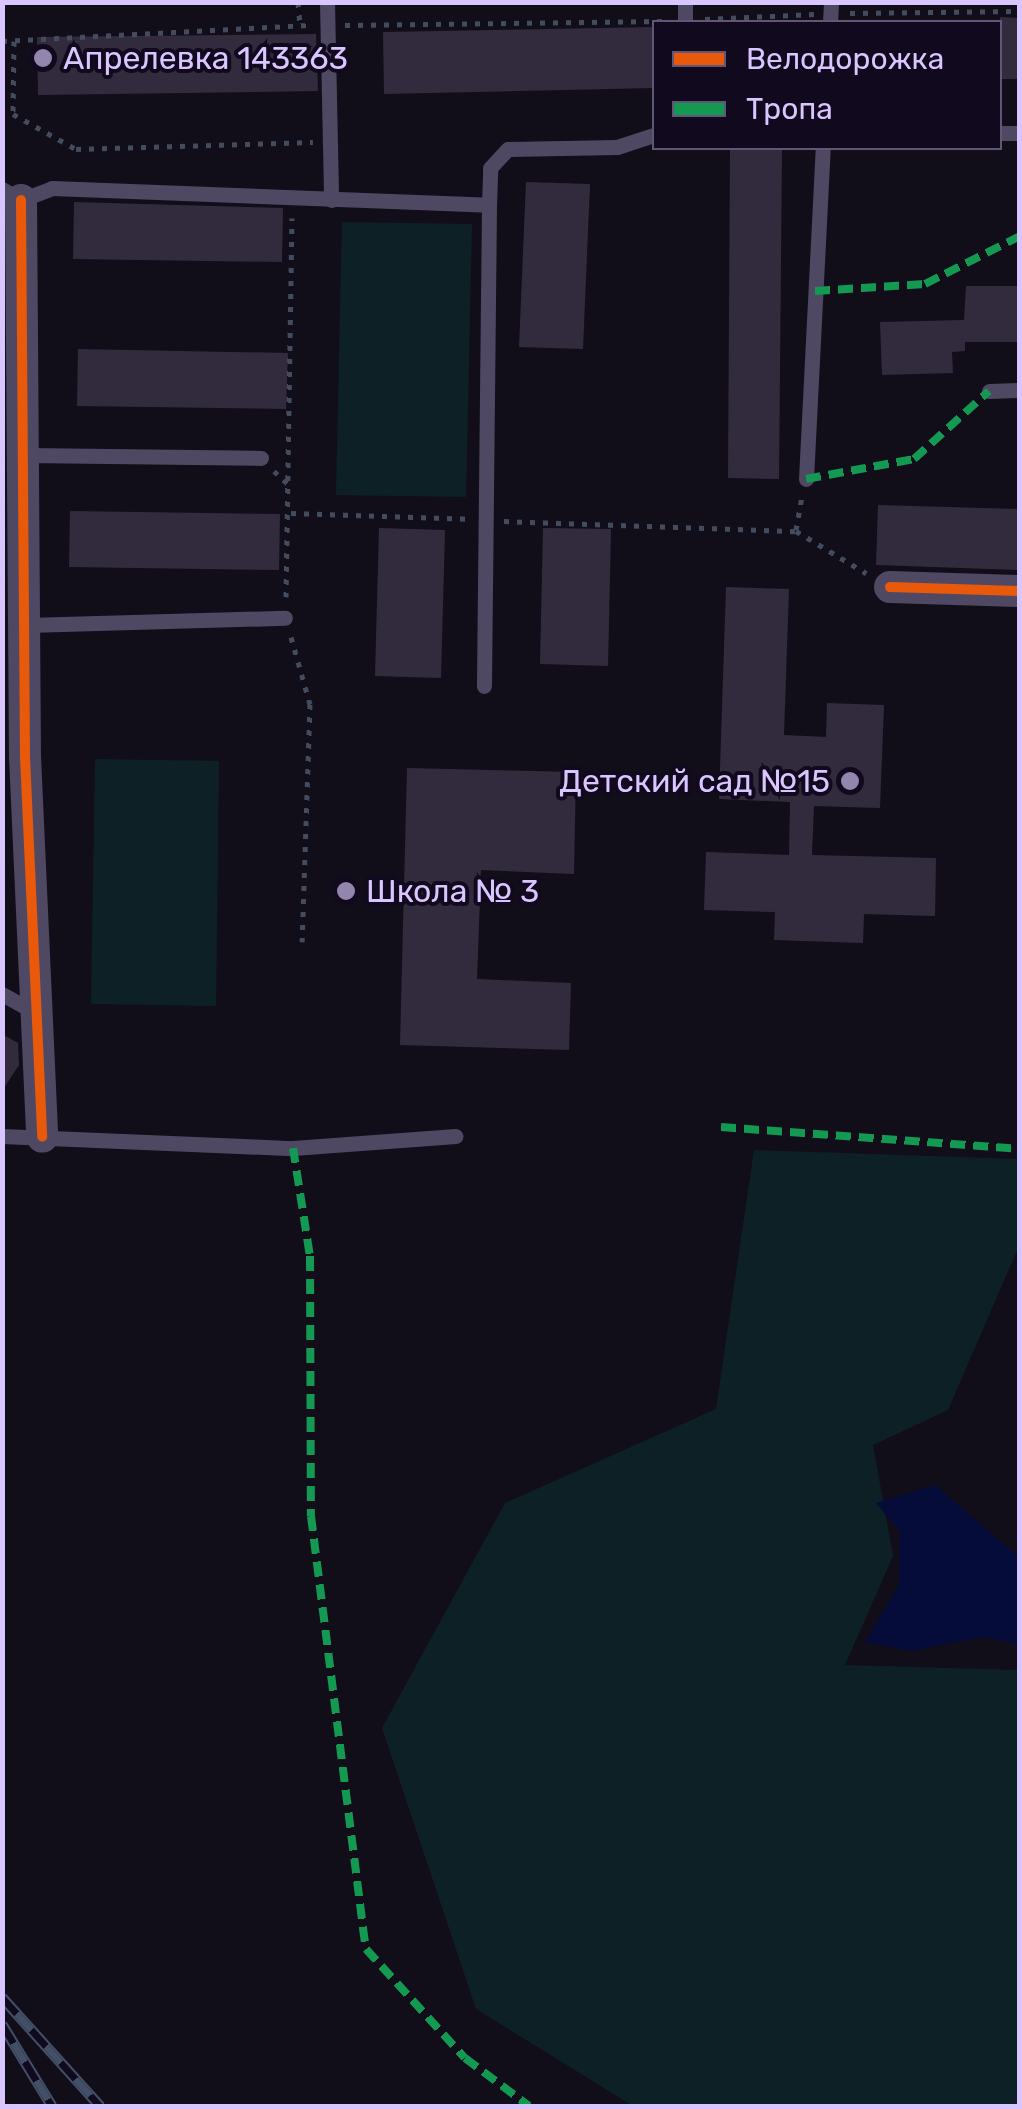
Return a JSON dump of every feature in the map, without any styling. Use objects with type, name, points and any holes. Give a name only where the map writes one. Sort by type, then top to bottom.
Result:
[{"type":"street","points":[[12,195],[17,464],[27,625],[14,752],[42,1137]]},
{"type":"street","points":[[890,587],[1020,591]]},
{"type":"lane","points":[[327,2],[330,200]]},
{"type":"lane","points":[[484,686],[482,520],[490,168],[508,149],[617,147],[652,136]]},
{"type":"lane","points":[[806,479],[823,150]]},
{"type":"lane","points":[[12,195],[52,188],[490,205]]},
{"type":"lane","points":[[990,391],[1020,390]]},
{"type":"lane","points":[[17,464],[261,458]]},
{"type":"lane","points":[[27,625],[285,618]]},
{"type":"lane","points":[[2,994],[33,1011]]},
{"type":"lane","points":[[2,1136],[293,1148],[456,1136]]},
{"type":"path","points":[[298,2],[300,24]]},
{"type":"path","points":[[703,20],[831,13],[1020,12]]},
{"type":"path","points":[[2,41],[300,24],[652,21]]},
{"type":"path","points":[[14,41],[13,114],[76,149],[331,142]]},
{"type":"path","points":[[292,196],[291,513],[285,618],[310,704],[302,942]]},
{"type":"path","points":[[796,531],[806,479]]},
{"type":"path","points":[[291,513],[796,531],[890,587]]},
{"type":"shaded area","points":[[342,222],[472,224],[466,497],[336,495]]},
{"type":"shaded area","points":[[95,759],[219,761],[216,1006],[91,1004]]},
{"type":"shaded area","points":[[754,1150],[1019,1159],[1019,1246],[948,1410],[873,1445],[893,1556],[845,1665],[1019,1670],[1019,2106],[633,2106],[476,2009],[382,1728],[505,1503],[716,1409]]},
{"type":"shaded area","points":[[935,1485],[1019,1557],[1019,1645],[984,1637],[911,1651],[865,1642],[899,1585],[900,1531],[876,1503]]},
{"type":"building","points":[[1020,18],[1020,79],[1002,79],[1000,20]]},
{"type":"building","points":[[652,27],[652,88],[384,94],[383,32]]},
{"type":"building","points":[[316,34],[318,91],[38,95],[37,37]]},
{"type":"building","points":[[730,150],[782,150],[779,479],[728,478]]},
{"type":"building","points":[[526,182],[590,184],[583,349],[519,347]]},
{"type":"building","points":[[74,202],[283,208],[282,262],[73,259]]},
{"type":"building","points":[[966,286],[1020,286],[1020,342],[965,342],[965,351],[952,352],[953,373],[882,375],[880,322],[964,320]]},
{"type":"building","points":[[78,349],[288,353],[286,409],[77,406]]},
{"type":"building","points":[[878,505],[1020,509],[1020,570],[876,565]]},
{"type":"building","points":[[70,511],[280,514],[279,570],[69,567]]},
{"type":"building","points":[[379,528],[445,530],[441,678],[375,676]]},
{"type":"building","points":[[543,528],[611,529],[608,666],[540,664]]},
{"type":"building","name":"Детский сад №15","points":[[726,587],[789,589],[784,735],[826,737],[827,703],[884,705],[880,808],[814,806],[812,855],[936,858],[935,916],[864,914],[863,943],[774,940],[775,912],[704,910],[706,852],[789,855],[790,802],[719,799]]},
{"type":"building","points":[[407,768],[576,772],[574,874],[481,870],[477,979],[571,983],[569,1050],[400,1045]]},
{"type":"building","points":[[2,1034],[18,1043],[19,1065],[2,1091]]},
{"type":"railway","points":[[2,1997],[100,2106]]},
{"type":"railway","points":[[2,2024],[52,2106]]},
{"type":"marked path","points":[[815,291],[925,284],[1020,236]]},
{"type":"marked path","points":[[806,479],[914,459],[989,391]]},
{"type":"marked path","points":[[721,1127],[1020,1149]]},
{"type":"marked path","points":[[293,1148],[310,1256],[311,1516],[366,1949],[465,2058],[529,2106]]},
{"type":"cycle path","points":[[21,200],[25,757],[42,1137]]},
{"type":"cycle path","points":[[890,587],[1020,591]]},
{"type":"place","name":"Апрелевка 143363","points":[[43,58]]},
{"type":"place","name":"Детский сад №15","points":[[850,781]]},
{"type":"place","name":"Школа № 3","points":[[346,891]]}]
